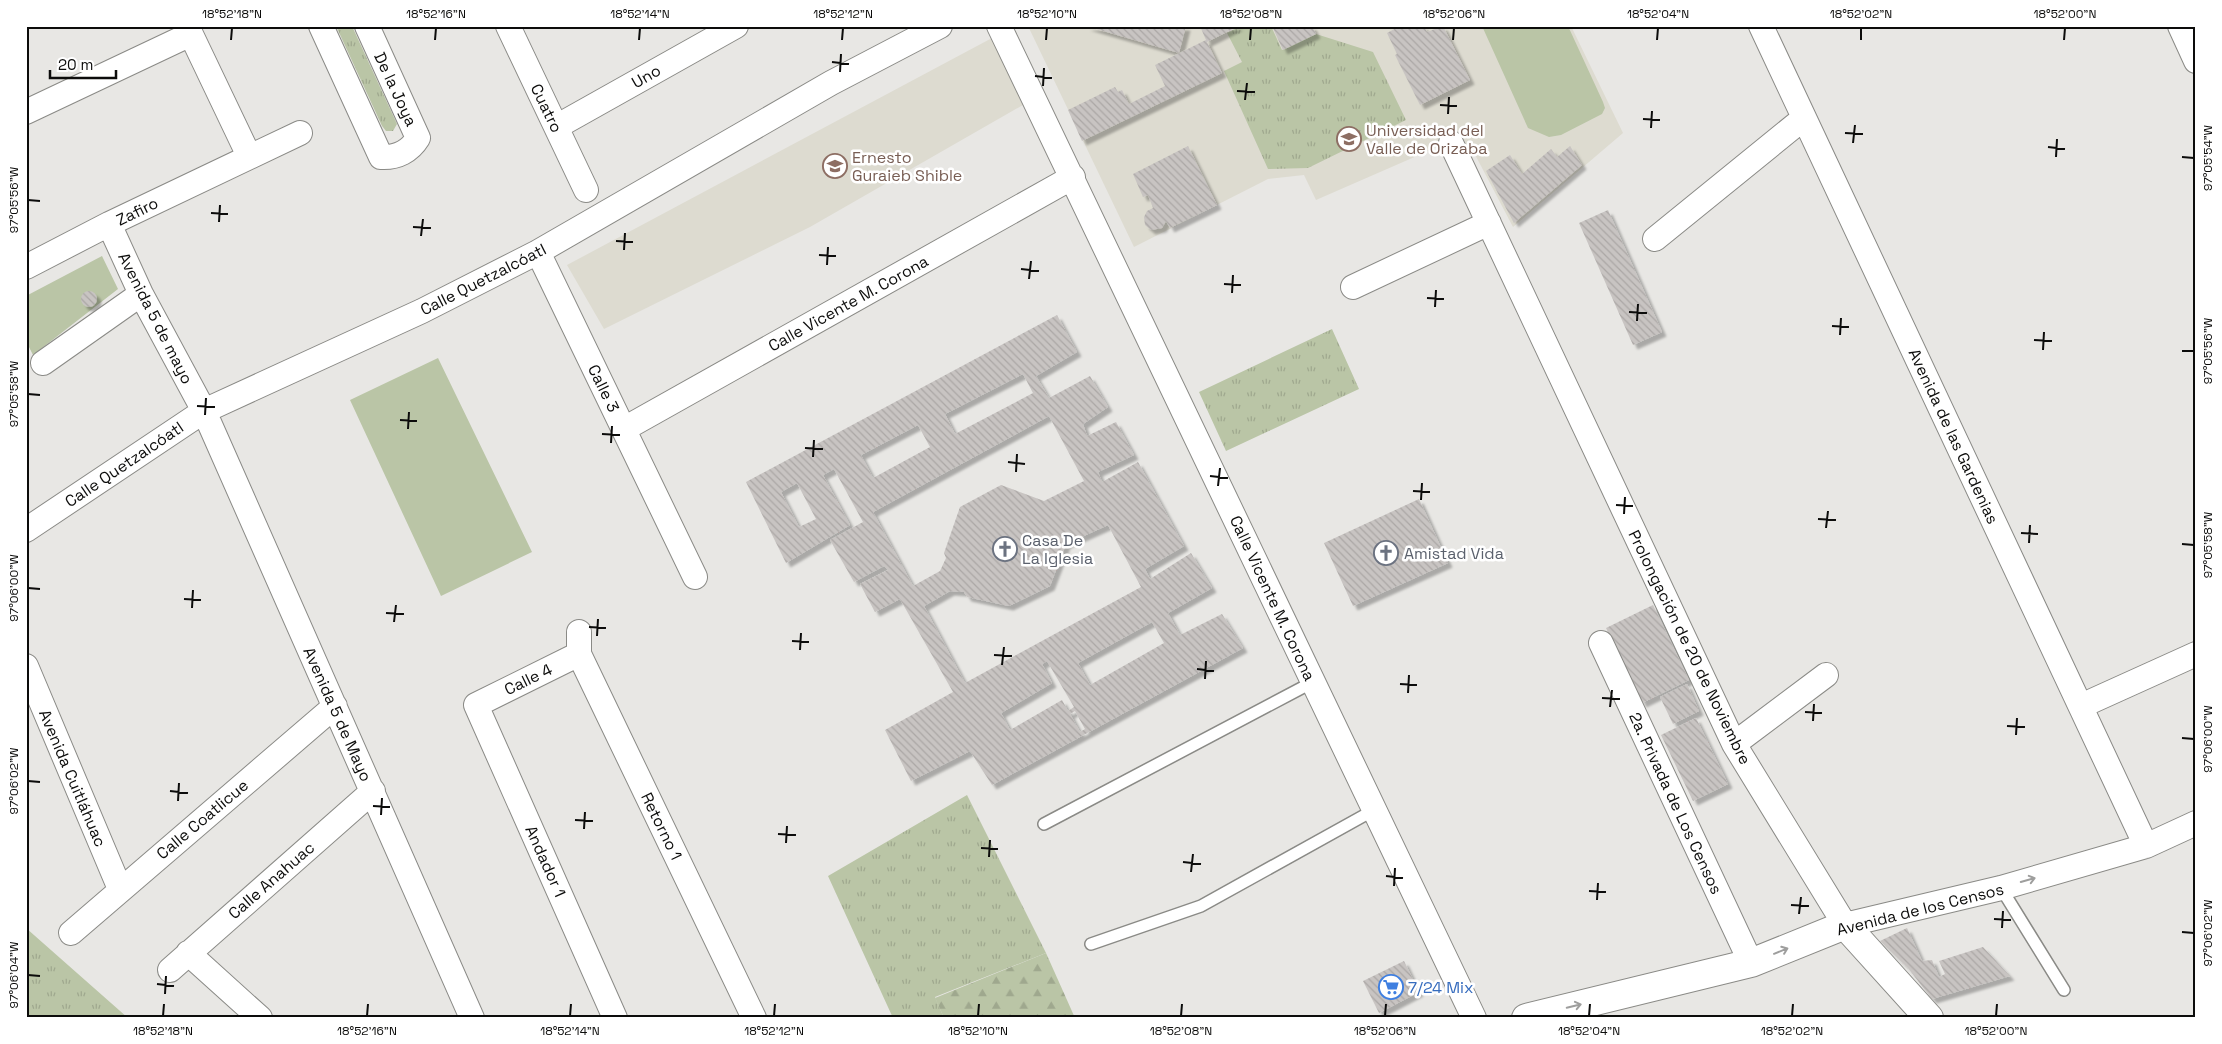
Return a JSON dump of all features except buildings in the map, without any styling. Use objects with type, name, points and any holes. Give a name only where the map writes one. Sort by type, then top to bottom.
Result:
[{"type":"street","name":"De la Joya","points":[[321,26],[381,157],[394,157],[404,152],[418,138],[367,26]]},
{"type":"street","name":"Cuatro","points":[[508,26],[586,190]]},
{"type":"street","name":"Uno","points":[[556,127],[704,34],[736,26]]},
{"type":"street","name":"Calle Quetzalcóatl","points":[[26,530],[204,411],[422,311],[538,252],[831,83],[940,26]]},
{"type":"street","name":"Calle Vicente M. Corona","points":[[999,26],[1073,177],[1474,1018]]},
{"type":"street","name":"Avenida de las Gardenias","points":[[1761,26],[2146,846]]},
{"type":"street","points":[[2180,26],[2196,61]]},
{"type":"street","points":[[26,112],[189,30],[248,156]]},
{"type":"street","points":[[1655,239],[1804,118]]},
{"type":"street","name":"Zafiro","points":[[26,267],[248,156],[300,133]]},
{"type":"street","name":"Prolongación de 20 de Noviembre","points":[[1451,143],[1734,744],[1845,926]]},
{"type":"street","name":"Calle Vicente M. Corona","points":[[624,429],[1073,177]]},
{"type":"street","points":[[1353,287],[1489,223]]},
{"type":"street","name":"Avenida 5 de mayo","points":[[109,224],[141,294],[204,411]]},
{"type":"street","name":"Calle 3","points":[[538,252],[695,577]]},
{"type":"street","points":[[43,363],[141,294]]},
{"type":"street","name":"Avenida 5 de Mayo","points":[[204,411],[472,1018]]},
{"type":"street","name":"Calle 4","points":[[476,705],[579,643]]},
{"type":"street","name":"Retorno 1","points":[[579,643],[754,1018]]},
{"type":"street","name":"2a. Privada de Los Censos","points":[[1601,643],[1751,963]]},
{"type":"street","points":[[2081,706],[2196,654]]},
{"type":"street","name":"Avenida Cuitláhuac","points":[[26,666],[120,889]]},
{"type":"street","points":[[1734,744],[1826,675]]},
{"type":"street","name":"Andador 1","points":[[476,705],[615,1018]]},
{"type":"street","name":"Calle Coatlicue","points":[[71,933],[335,706]]},
{"type":"street","name":"Calle Anahuac","points":[[170,970],[373,791]]},
{"type":"street","name":"Avenida de los Censos","points":[[1526,1018],[1751,963],[1845,926],[2001,888],[2146,846],[2196,823]]},
{"type":"street","points":[[1845,926],[1920,1014]]},
{"type":"street","points":[[188,953],[260,1018]]},
{"type":"lane","points":[[1044,824],[1313,682]]},
{"type":"lane","points":[[1091,944],[1201,906],[1374,810]]},
{"type":"lane","points":[[2001,888],[2064,990]]},
{"type":"shaded area","name":"Universidad del Valle de Orizaba","points":[[1028,26],[1571,26],[1623,133],[1513,227],[1470,145],[1448,155],[1442,145],[1316,200],[1304,175],[1268,179],[1134,247]]},
{"type":"shaded area","name":"Ernesto Guraieb Shible","points":[[992,38],[1023,105],[810,227],[604,329],[567,265]]},
{"type":"green space","points":[[336,26],[352,26],[397,124],[393,131],[386,131],[382,126]]},
{"type":"green space","points":[[1241,26],[1271,26],[1282,50],[1316,34],[1373,52],[1406,120],[1308,168],[1268,169],[1224,71],[1242,62],[1227,33]]},
{"type":"green space","points":[[1482,26],[1568,26],[1603,102],[1605,108],[1602,114],[1561,135],[1549,137],[1528,128]]},
{"type":"green space","points":[[102,256],[118,289],[33,355],[26,341],[26,296]]},
{"type":"green space","points":[[1332,329],[1359,389],[1226,451],[1199,392]]},
{"type":"green space","points":[[438,358],[532,552],[441,596],[350,400]]},
{"type":"green space","points":[[967,795],[1046,953],[935,997],[944,1018],[893,1018],[828,876]]},
{"type":"green space","points":[[26,928],[128,1018],[26,1018]]},
{"type":"green space","points":[[1046,953],[1075,1018],[944,1018],[935,998]]},
{"type":"place","name":"Universidad del Valle de Orizaba","points":[[1349,139]]},
{"type":"place","name":"Ernesto Guraieb Shible","points":[[835,166]]},
{"type":"place","name":"Casa De La Iglesia","points":[[1005,549]]},
{"type":"place","name":"Amistad Vida","points":[[1386,553]]},
{"type":"place","name":"7/24 Mix","points":[[1391,987]]}]
